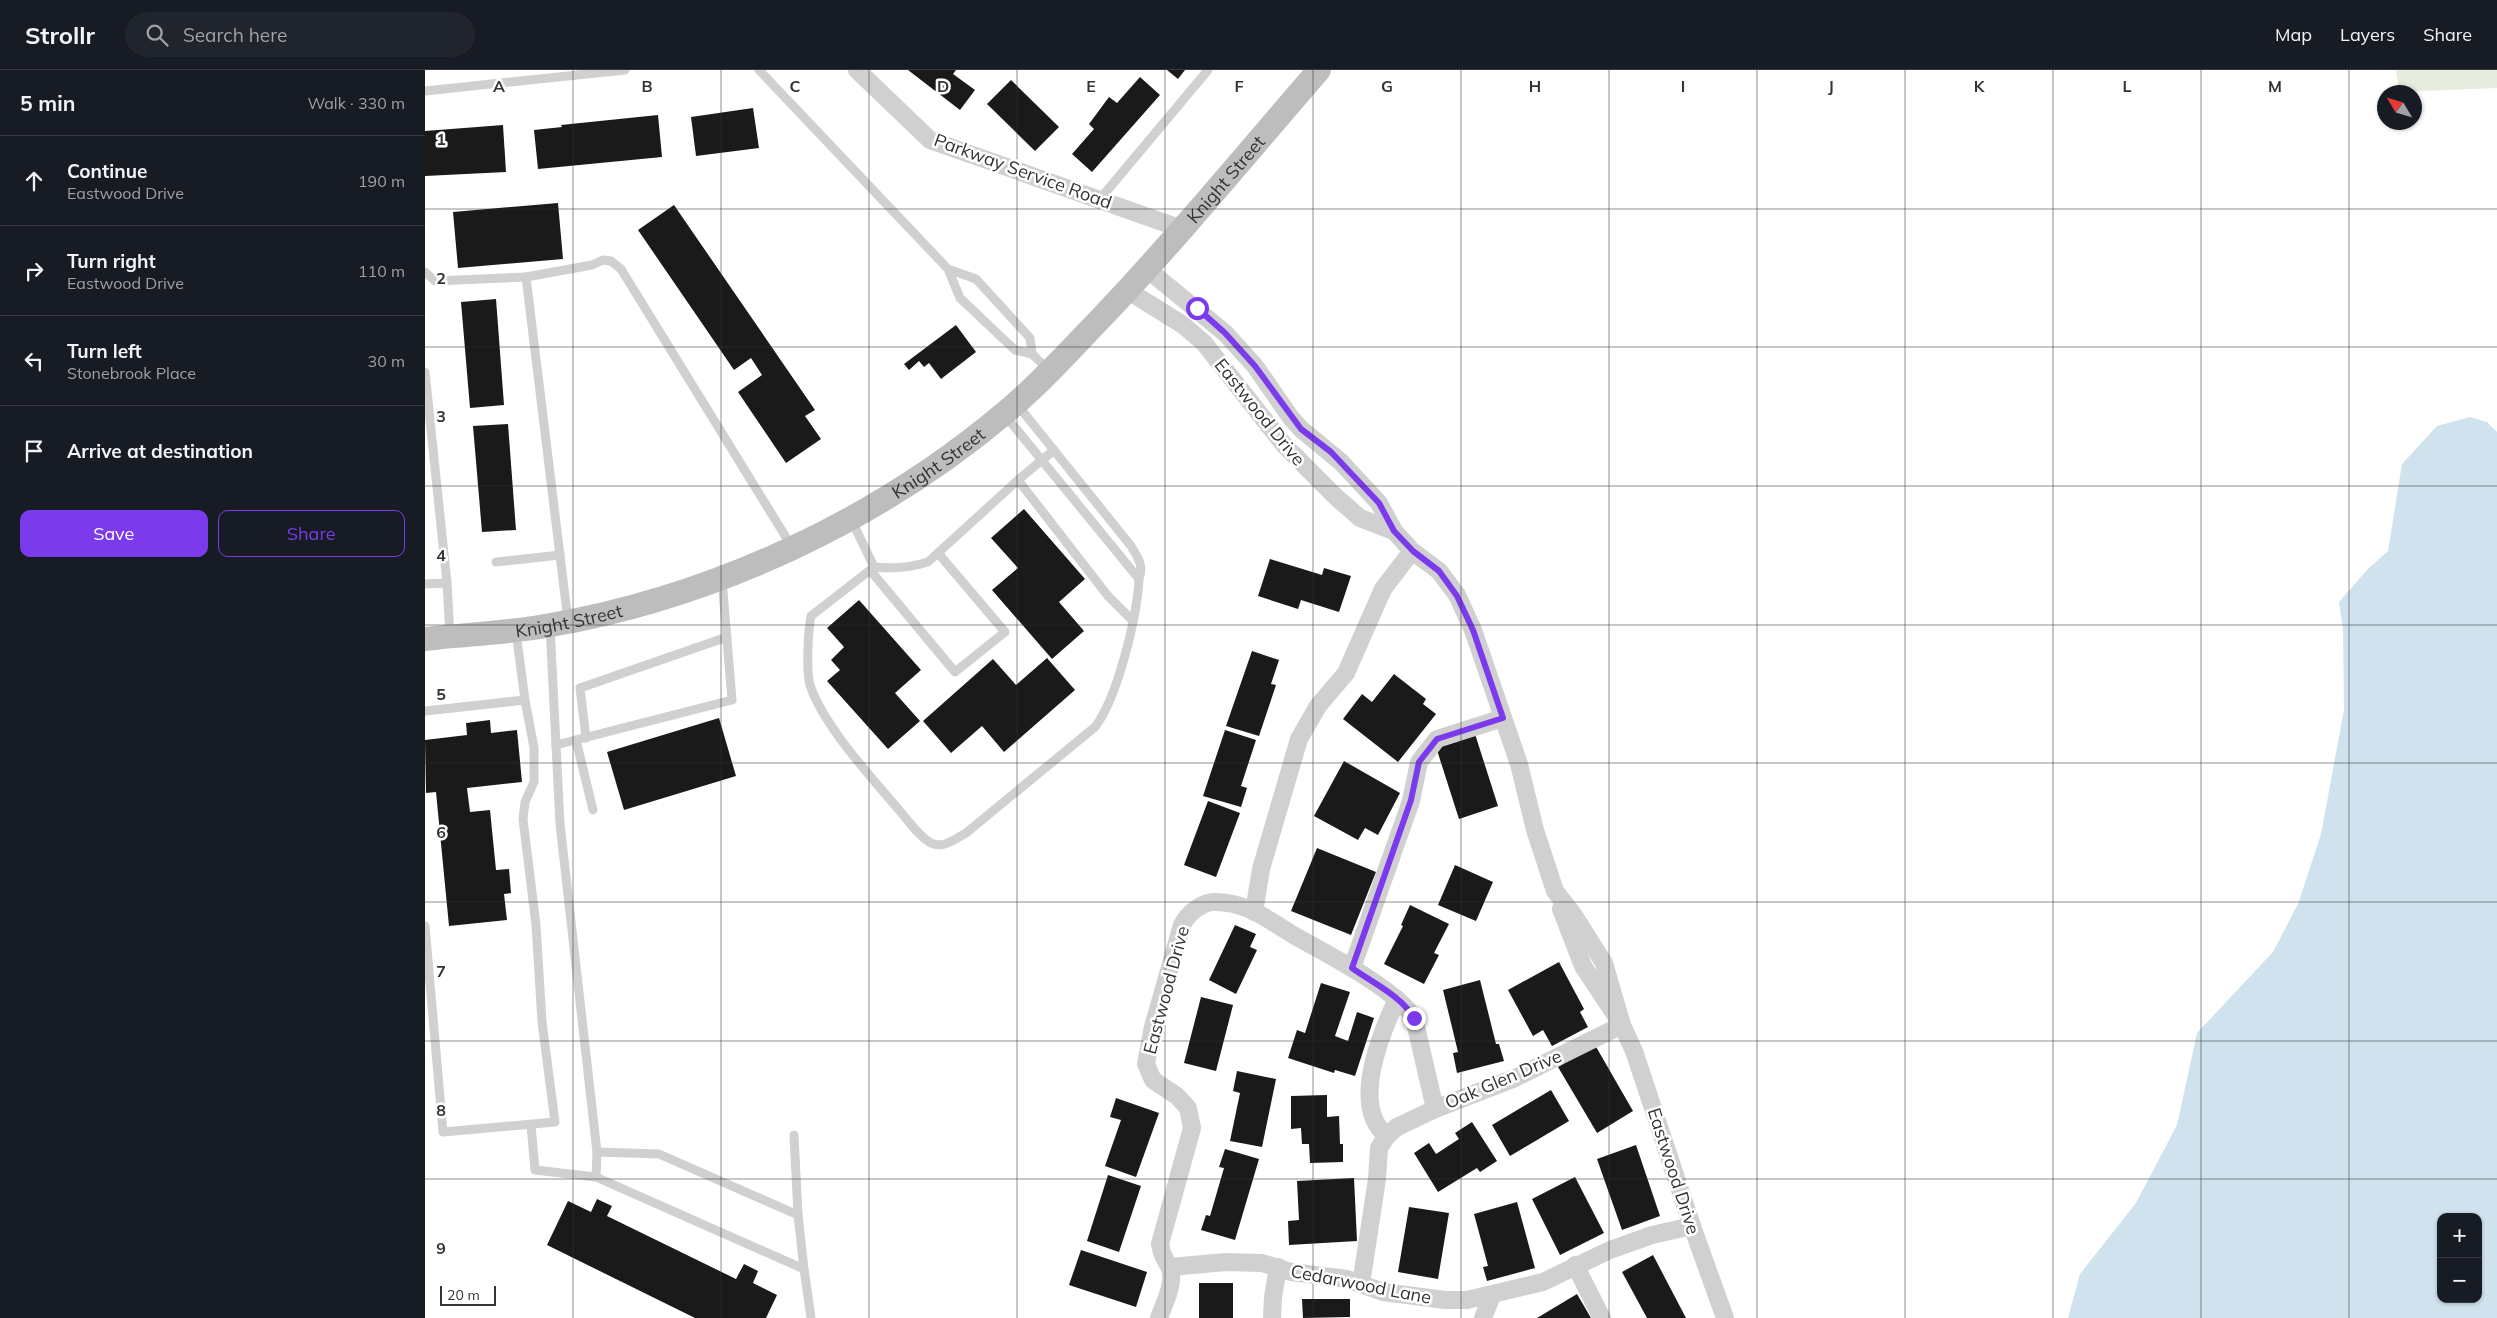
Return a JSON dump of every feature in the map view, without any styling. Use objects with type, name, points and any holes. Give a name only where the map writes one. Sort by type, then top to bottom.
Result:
[{"type":"street","name":"Parkway Service Road","points":[[857,70],[930,140],[1182,229]]},
{"type":"street","name":"Knight Street","points":[[425,639],[559,624],[652,602],[721,576],[851,519],[928,470],[1010,409],[1051,371],[1147,270],[1319,70]]},
{"type":"street","name":"Eastwood Drive","points":[[1147,270],[1225,333],[1255,366],[1291,418],[1341,462],[1379,503],[1394,531],[1413,551],[1439,571],[1457,596],[1473,630],[1519,764],[1535,830],[1555,891],[1573,914],[1604,963],[1622,1025],[1634,1051],[1691,1226],[1725,1318]]},
{"type":"street","name":"Eastwood Drive","points":[[1127,290],[1168,315],[1204,343],[1263,415],[1285,446],[1336,497],[1360,518],[1394,531]]},
{"type":"street","points":[[1254,912],[1261,869],[1299,738],[1317,706],[1347,673],[1383,589],[1413,551]]},
{"type":"street","points":[[1352,968],[1411,800],[1419,762],[1437,739],[1503,718]]},
{"type":"street","name":"Eastwood Drive","points":[[1159,1318],[1173,1278],[1169,1267],[1161,1256],[1160,1244],[1192,1128],[1191,1114],[1183,1101],[1153,1080],[1147,1072],[1147,1054],[1153,1027],[1185,919],[1202,906],[1213,902],[1229,903],[1254,912],[1352,968],[1409,1009],[1414,1018],[1435,1109]]},
{"type":"street","points":[[1361,1284],[1377,1179],[1379,1148],[1387,1136],[1377,1124],[1368,1099],[1373,1067],[1386,1022],[1397,999]]},
{"type":"street","name":"Oak Glen Drive","points":[[1387,1136],[1397,1127],[1435,1109],[1515,1078],[1622,1025]]},
{"type":"street","name":"Cedarwood Lane","points":[[1169,1267],[1184,1264],[1226,1262],[1262,1263],[1291,1272],[1347,1279],[1383,1292],[1445,1300],[1467,1300],[1543,1282],[1575,1265],[1652,1235],[1691,1226]]},
{"type":"street","points":[[1575,1265],[1603,1318]]},
{"type":"street","points":[[1272,1318],[1278,1267]]},
{"type":"street","points":[[1483,1318],[1492,1295]]},
{"type":"lane","points":[[425,90],[625,70]]},
{"type":"lane","points":[[759,70],[949,269],[960,298],[1015,350],[1032,354],[1051,371]]},
{"type":"lane","points":[[1099,199],[1208,70]]},
{"type":"lane","points":[[425,272],[435,281],[526,277],[592,265],[603,260],[611,261],[621,269],[791,546]]},
{"type":"lane","points":[[949,269],[976,279],[1030,338],[1032,354]]},
{"type":"lane","points":[[526,277],[560,555],[556,745],[560,824],[597,1152],[596,1177]]},
{"type":"lane","points":[[425,372],[427,372],[447,582],[450,636]]},
{"type":"lane","points":[[1010,409],[1054,450],[1131,546],[1141,562],[1142,570],[1139,578],[1133,621],[1107,707],[1095,727],[966,833],[941,845],[930,843],[916,830],[855,758],[819,704],[809,683],[809,629],[811,616],[872,568],[893,569],[912,567],[927,562],[1054,450]]},
{"type":"lane","points":[[1010,409],[1042,460],[1139,578]]},
{"type":"lane","points":[[1018,480],[1108,596],[1133,621]]},
{"type":"lane","points":[[851,519],[872,568],[955,672],[1005,632],[938,553]]},
{"type":"lane","points":[[496,562],[560,555]]},
{"type":"lane","points":[[556,745],[732,700],[721,576]]},
{"type":"lane","points":[[425,584],[447,582]]},
{"type":"lane","points":[[425,926],[443,1132],[555,1122],[542,1022],[536,925],[523,819],[525,802],[534,782],[534,748],[525,700],[516,629]]},
{"type":"lane","points":[[586,738],[580,688],[727,637]]},
{"type":"lane","points":[[425,711],[525,700]]},
{"type":"lane","points":[[577,740],[593,810]]},
{"type":"lane","points":[[531,1125],[535,1170],[596,1177],[804,1270]]},
{"type":"lane","points":[[794,1135],[798,1215],[811,1318]]},
{"type":"lane","points":[[597,1152],[659,1154],[798,1215]]},
{"type":"shaded area","points":[[2396,70],[2497,70],[2497,88],[2422,91],[2422,85],[2398,85]]},
{"type":"water","points":[[2470,417],[2487,422],[2497,432],[2497,1318],[2068,1318],[2080,1274],[2136,1203],[2177,1125],[2197,1033],[2273,952],[2298,904],[2321,834],[2344,710],[2343,629],[2339,602],[2367,570],[2388,551],[2402,464],[2437,426]]},
{"type":"building","points":[[908,70],[956,70],[953,74],[975,90],[960,110]]},
{"type":"building","points":[[1167,70],[1185,70],[1178,79]]},
{"type":"building","points":[[1140,77],[1160,95],[1092,172],[1072,154],[1094,129],[1089,124],[1109,97],[1117,103]]},
{"type":"building","points":[[1011,80],[1059,127],[1035,151],[987,104]]},
{"type":"building","points":[[753,108],[759,148],[696,156],[691,117]]},
{"type":"building","points":[[658,115],[662,157],[538,169],[534,130],[562,127],[561,125]]},
{"type":"building","points":[[503,125],[506,172],[425,176],[425,131]]},
{"type":"building","points":[[558,203],[563,259],[458,268],[453,212]]},
{"type":"building","points":[[674,205],[815,410],[805,416],[821,439],[786,463],[738,392],[762,375],[751,358],[734,370],[638,230]]},
{"type":"building","points":[[496,299],[504,405],[470,408],[461,302]]},
{"type":"building","points":[[956,325],[976,352],[941,379],[929,363],[924,367],[919,361],[909,370],[904,364]]},
{"type":"building","points":[[508,424],[516,530],[482,532],[473,426]]},
{"type":"building","points":[[1024,509],[1085,579],[1059,602],[1084,631],[1052,659],[992,590],[1018,568],[991,538]]},
{"type":"building","points":[[1270,559],[1322,575],[1324,568],[1351,576],[1339,612],[1301,600],[1298,609],[1258,596]]},
{"type":"building","points":[[859,600],[921,670],[895,693],[920,721],[888,749],[827,681],[840,670],[831,660],[844,647],[827,628]]},
{"type":"building","points":[[1252,651],[1279,660],[1271,684],[1276,685],[1259,736],[1226,726]]},
{"type":"building","points":[[1047,658],[1075,690],[1004,752],[982,726],[951,753],[923,721],[993,659],[1016,685]]},
{"type":"building","points":[[1394,674],[1426,699],[1423,704],[1436,714],[1398,762],[1343,719],[1362,694],[1372,702]]},
{"type":"building","points":[[719,718],[736,776],[624,810],[607,752]]},
{"type":"building","points":[[490,720],[491,733],[517,730],[522,782],[467,788],[470,812],[490,810],[496,870],[509,869],[511,893],[504,894],[507,920],[449,926],[436,792],[426,793],[425,740],[467,735],[466,723]]},
{"type":"building","points":[[1225,730],[1256,740],[1241,786],[1247,788],[1241,807],[1203,796]]},
{"type":"building","points":[[1475,734],[1498,806],[1459,819],[1436,747]]},
{"type":"building","points":[[1344,761],[1400,793],[1378,835],[1365,828],[1358,840],[1314,816]]},
{"type":"building","points":[[1208,801],[1240,813],[1216,877],[1184,865]]},
{"type":"building","points":[[1317,848],[1376,872],[1351,935],[1291,911]]},
{"type":"building","points":[[1455,865],[1493,882],[1476,921],[1438,905]]},
{"type":"building","points":[[1410,905],[1449,924],[1434,953],[1439,955],[1424,984],[1384,964],[1403,926],[1401,925]]},
{"type":"building","points":[[1235,925],[1256,934],[1250,947],[1257,950],[1236,994],[1209,980]]},
{"type":"building","points":[[1559,962],[1584,1009],[1580,1012],[1588,1027],[1552,1046],[1543,1030],[1533,1036],[1508,990]]},
{"type":"building","points":[[1480,980],[1496,1044],[1499,1044],[1504,1061],[1457,1073],[1453,1053],[1458,1052],[1443,990]]},
{"type":"building","points":[[1321,983],[1350,992],[1335,1036],[1348,1041],[1357,1012],[1374,1018],[1355,1076],[1335,1070],[1334,1073],[1288,1058],[1297,1030],[1305,1033]]},
{"type":"building","points":[[1201,997],[1233,1005],[1216,1071],[1184,1063]]},
{"type":"building","points":[[1595,1045],[1633,1111],[1597,1133],[1558,1067]]},
{"type":"building","points":[[1237,1071],[1276,1079],[1262,1147],[1230,1141],[1240,1093],[1233,1091]]},
{"type":"building","points":[[1551,1090],[1569,1121],[1510,1156],[1492,1125]]},
{"type":"building","points":[[1327,1095],[1327,1117],[1339,1116],[1340,1144],[1343,1144],[1343,1162],[1310,1163],[1309,1144],[1302,1144],[1301,1128],[1291,1129],[1291,1096]]},
{"type":"building","points":[[1116,1098],[1159,1113],[1136,1177],[1105,1166],[1121,1120],[1110,1117]]},
{"type":"building","points":[[1472,1122],[1497,1161],[1480,1172],[1477,1168],[1438,1192],[1414,1153],[1429,1143],[1436,1154],[1459,1139],[1455,1133]]},
{"type":"building","points":[[1636,1145],[1660,1216],[1622,1230],[1597,1159]]},
{"type":"building","points":[[1225,1149],[1259,1159],[1235,1240],[1201,1230],[1206,1215],[1210,1216],[1224,1168],[1219,1167]]},
{"type":"building","points":[[1108,1175],[1141,1186],[1119,1252],[1087,1241]]},
{"type":"building","points":[[1575,1177],[1604,1233],[1560,1255],[1532,1199]]},
{"type":"building","points":[[1354,1178],[1357,1241],[1289,1245],[1288,1221],[1299,1220],[1297,1181]]},
{"type":"building","points":[[597,1199],[612,1206],[607,1216],[736,1279],[744,1264],[758,1271],[753,1283],[777,1295],[766,1318],[695,1318],[547,1245],[568,1201],[591,1212]]},
{"type":"building","points":[[1517,1202],[1535,1268],[1487,1281],[1483,1267],[1488,1266],[1474,1214]]},
{"type":"building","points":[[1409,1207],[1449,1213],[1438,1279],[1398,1272]]},
{"type":"building","points":[[1081,1250],[1147,1272],[1136,1307],[1069,1285]]},
{"type":"building","points":[[1653,1255],[1686,1318],[1647,1318],[1622,1272]]},
{"type":"building","points":[[1199,1283],[1233,1283],[1233,1318],[1199,1318]]},
{"type":"building","points":[[1577,1294],[1591,1318],[1537,1318]]},
{"type":"building","points":[[1302,1299],[1350,1299],[1350,1317],[1303,1318]]},
{"type":"route","points":[[1197,308],[1225,333],[1255,366],[1291,418],[1301,429],[1331,452],[1379,503],[1394,531],[1413,551],[1439,571],[1457,596],[1473,630],[1503,718],[1437,739],[1419,762],[1411,800],[1381,891],[1352,968],[1397,999],[1409,1009],[1414,1018]]}]
